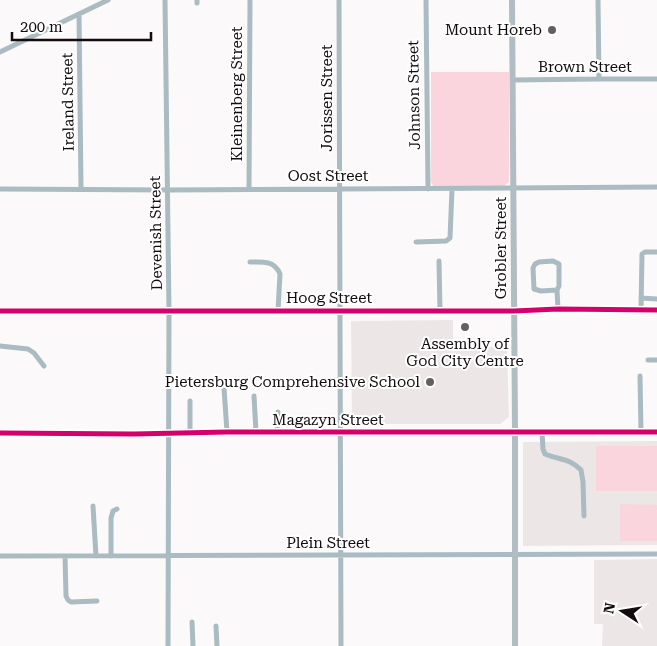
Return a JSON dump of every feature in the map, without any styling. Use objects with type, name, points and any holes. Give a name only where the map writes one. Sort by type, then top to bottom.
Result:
[{"type":"main road","name":"Grobler Street","points":[[512,0],[515,646]]},
{"type":"street","points":[[0,52],[108,0]]},
{"type":"street","name":"Devenish Street","points":[[165,0],[169,311],[168,646]]},
{"type":"street","name":"Kleinenberg Street","points":[[249,189],[250,0]]},
{"type":"street","name":"Jorissen Street","points":[[339,0],[340,646]]},
{"type":"street","name":"Johnson Street","points":[[426,0],[428,189]]},
{"type":"street","points":[[598,0],[600,79]]},
{"type":"street","name":"Ireland Street","points":[[79,14],[81,189]]},
{"type":"street","name":"Brown Street","points":[[513,80],[657,79]]},
{"type":"street","name":"Oost Street","points":[[0,189],[168,190],[657,187]]},
{"type":"street","points":[[416,242],[446,241],[450,238],[452,189]]},
{"type":"street","points":[[641,310],[642,254],[645,252],[657,252]]},
{"type":"street","points":[[439,261],[440,311]]},
{"type":"street","points":[[557,290],[534,289],[533,268],[535,264],[555,261],[560,266],[560,286],[557,290],[558,309]]},
{"type":"street","points":[[250,262],[268,262],[279,271],[278,311]]},
{"type":"street","points":[[641,298],[657,299]]},
{"type":"street","name":"Hoog Street","points":[[0,311],[514,312],[558,309],[657,310]]},
{"type":"street","points":[[0,346],[28,350],[34,353],[44,366]]},
{"type":"street","points":[[648,360],[657,360]]},
{"type":"street","points":[[640,376],[641,432]]},
{"type":"street","points":[[224,388],[227,432]]},
{"type":"street","points":[[254,396],[256,432]]},
{"type":"street","points":[[190,401],[190,432]]},
{"type":"street","points":[[277,433],[278,412]]},
{"type":"street","name":"Magazyn Street","points":[[0,432],[134,434],[168,432],[657,432]]},
{"type":"street","points":[[542,432],[543,449],[546,454],[567,460],[581,470],[584,516]]},
{"type":"street","points":[[93,506],[96,556]]},
{"type":"street","points":[[111,556],[111,518],[113,511],[117,510]]},
{"type":"street","name":"Plein Street","points":[[0,556],[657,554]]},
{"type":"street","points":[[65,556],[66,596],[68,600],[71,602],[97,601]]},
{"type":"street","points":[[192,622],[193,646]]},
{"type":"street","points":[[216,626],[217,646]]},
{"type":"shaded area","points":[[431,72],[509,72],[509,182],[504,186],[433,186],[431,182]]},
{"type":"shaded area","name":"Pietersburg Comprehensive School","points":[[453,320],[453,347],[507,347],[509,417],[500,424],[352,424],[351,321]]},
{"type":"shaded area","points":[[657,441],[657,545],[523,546],[523,442]]},
{"type":"shaded area","points":[[596,446],[657,446],[657,491],[596,491]]},
{"type":"shaded area","points":[[620,504],[657,505],[657,541],[620,541]]},
{"type":"shaded area","points":[[657,559],[657,646],[602,646],[603,624],[594,624],[594,560]]},
{"type":"cycle path","points":[[0,311],[657,310]]},
{"type":"cycle path","points":[[0,433],[657,432]]},
{"type":"place","name":"Mount Horeb","points":[[552,30]]},
{"type":"place","name":"Assembly of God City Centre","points":[[465,327]]},
{"type":"place","name":"Pietersburg Comprehensive School","points":[[430,382]]}]
